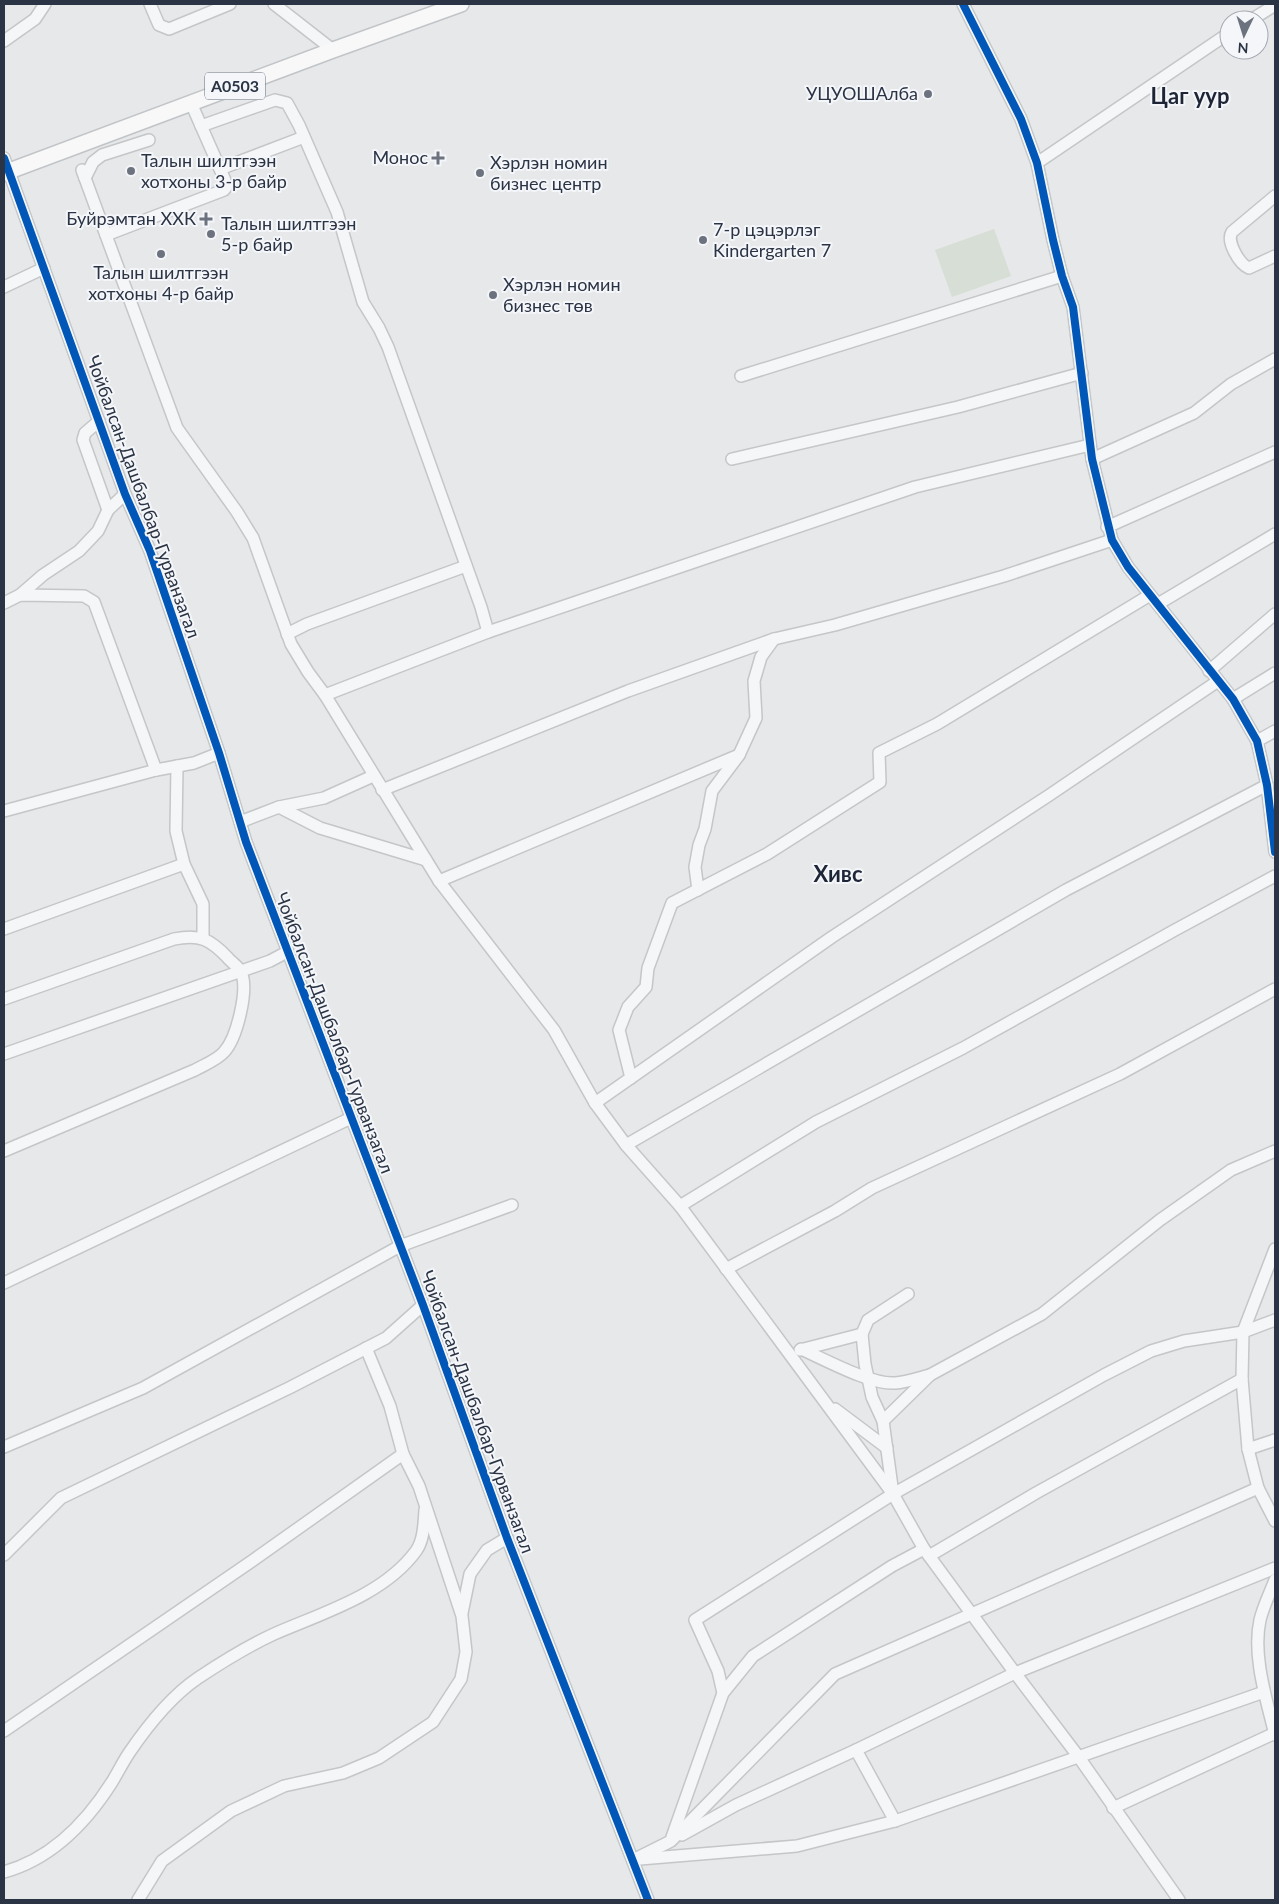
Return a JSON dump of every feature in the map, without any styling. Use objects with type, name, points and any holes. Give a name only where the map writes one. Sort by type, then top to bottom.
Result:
[{"type":"main road","name":"A0503","points":[[6,167],[191,103],[461,4]]},
{"type":"street","points":[[4,41],[35,19],[45,4]]},
{"type":"street","points":[[150,4],[159,25],[169,29],[230,4]]},
{"type":"street","points":[[274,4],[333,50]]},
{"type":"street","points":[[963,4],[1022,120],[1038,162],[1062,276],[1073,307],[1092,459],[1107,527],[1112,540],[1128,567],[1233,699],[1257,742],[1272,805],[1275,852]]},
{"type":"street","points":[[1038,162],[1219,40]]},
{"type":"street","points":[[201,126],[275,100],[287,103],[337,212],[363,302],[388,347],[488,632]]},
{"type":"street","points":[[106,235],[224,190],[227,186],[191,103]]},
{"type":"street","points":[[220,169],[304,137]]},
{"type":"street","points":[[149,140],[102,155],[83,174],[177,428],[237,512],[253,538],[287,634],[308,672],[325,696],[439,881],[554,1030],[595,1103],[626,1145],[680,1206],[893,1494],[927,1553],[1015,1674],[1078,1756],[1179,1900]]},
{"type":"street","name":"Чойбалсан-Дашбалбар-Гурванзагал","points":[[6,167],[125,494],[150,551],[219,753],[240,822],[287,952],[400,1246],[507,1538],[648,1900]]},
{"type":"street","points":[[1275,196],[1229,236],[1230,242],[1244,266],[1249,268],[1275,256]]},
{"type":"street","points":[[4,287],[44,268]]},
{"type":"street","points":[[741,376],[1062,276]]},
{"type":"street","points":[[1092,459],[1194,413],[1231,384],[1275,359]]},
{"type":"street","points":[[732,458],[958,407],[1082,372]]},
{"type":"street","points":[[99,421],[85,433],[83,440],[108,510]]},
{"type":"street","points":[[325,696],[488,632],[915,486],[1090,445]]},
{"type":"street","points":[[1107,527],[1275,452]]},
{"type":"street","points":[[4,603],[20,595],[43,575],[79,552],[98,532],[108,510],[125,494]]},
{"type":"street","points":[[631,1078],[619,1030],[628,1007],[646,987],[648,968],[672,903],[767,854],[880,782],[879,753],[937,724],[1154,600],[1275,534]]},
{"type":"street","points":[[382,790],[628,691],[774,639],[835,625],[1004,576],[1112,540]]},
{"type":"street","points":[[287,634],[307,624],[466,566]]},
{"type":"street","points":[[20,595],[84,596],[94,602],[156,770]]},
{"type":"street","points":[[1209,670],[1275,614]]},
{"type":"street","points":[[698,890],[695,867],[712,791],[739,755],[756,718],[754,681],[760,657],[774,639]]},
{"type":"street","points":[[1233,699],[1275,673]]},
{"type":"street","points":[[595,1103],[832,937],[1048,796],[1218,681]]},
{"type":"street","points":[[1257,742],[1275,731]]},
{"type":"street","points":[[4,811],[156,770],[194,763],[219,753]]},
{"type":"street","points":[[439,881],[739,755]]},
{"type":"street","points":[[177,766],[176,830],[184,864],[203,904],[203,938]]},
{"type":"street","points":[[240,822],[279,807],[324,798],[373,776]]},
{"type":"street","points":[[626,1145],[1066,890],[1267,785]]},
{"type":"street","points":[[279,807],[320,828],[426,860]]},
{"type":"street","points":[[4,929],[184,864]]},
{"type":"street","points":[[680,1206],[816,1122],[963,1048],[1275,876]]},
{"type":"street","points":[[4,999],[174,939],[191,936],[203,938],[220,948],[241,972],[241,1009],[235,1035],[224,1053],[195,1070],[4,1151]]},
{"type":"street","points":[[4,1054],[241,972],[287,952]]},
{"type":"street","points":[[726,1269],[820,1219],[872,1188],[1120,1074],[1275,989]]},
{"type":"street","points":[[4,1283],[351,1118]]},
{"type":"street","points":[[801,1349],[868,1378],[885,1383],[895,1383],[930,1375],[1042,1314],[1160,1220],[1231,1170],[1275,1151]]},
{"type":"street","points":[[4,1447],[143,1388],[400,1246],[512,1206]]},
{"type":"street","points":[[1275,1249],[1243,1332],[1242,1379],[1248,1449],[1258,1488],[1275,1522]]},
{"type":"street","points":[[893,1494],[883,1421],[872,1397],[862,1334],[868,1320],[908,1294]]},
{"type":"street","points":[[4,1554],[61,1498],[282,1391],[386,1338],[422,1305]]},
{"type":"street","points":[[723,1693],[718,1671],[695,1620],[893,1494],[1104,1375],[1151,1351],[1184,1341],[1243,1332],[1275,1320]]},
{"type":"street","points":[[787,1353],[862,1334]]},
{"type":"street","points":[[138,1900],[162,1861],[231,1811],[284,1786],[343,1773],[379,1758],[433,1722],[462,1679],[466,1652],[462,1616],[419,1486],[403,1454],[390,1406],[366,1348]]},
{"type":"street","points":[[883,1421],[930,1375]]},
{"type":"street","points":[[671,1841],[723,1693],[753,1656],[892,1566],[927,1553],[1242,1379]]},
{"type":"street","points":[[824,1400],[887,1448]]},
{"type":"street","points":[[1248,1449],[1275,1440]]},
{"type":"street","points":[[4,1731],[252,1561],[403,1454]]},
{"type":"street","points":[[671,1841],[835,1674],[1258,1488]]},
{"type":"street","points":[[4,1872],[20,1867],[54,1849],[70,1835],[111,1784],[134,1746],[176,1694],[233,1657],[273,1635],[336,1609],[386,1580],[417,1550],[423,1531],[425,1506]]},
{"type":"street","points":[[462,1616],[470,1574],[487,1550],[507,1538]]},
{"type":"street","points":[[633,1860],[736,1805],[1015,1674],[1275,1568]]},
{"type":"street","points":[[1114,1808],[1275,1734],[1264,1692],[1258,1648],[1260,1620],[1275,1580]]},
{"type":"street","points":[[633,1860],[797,1846],[894,1821],[1264,1692]]},
{"type":"street","points":[[856,1750],[894,1821]]},
{"type":"shaded area","points":[[994,229],[1011,276],[952,297],[935,250]]},
{"type":"cycle path","points":[[963,4],[1021,119],[1037,163],[1053,240],[1062,276],[1073,307],[1092,459],[1112,540],[1128,567],[1233,699],[1257,741],[1267,785],[1275,852]]},
{"type":"cycle path","points":[[4,158],[125,494],[150,551],[219,753],[246,842],[423,1305],[507,1538],[648,1900]]},
{"type":"place","name":"УЦУОШАлба","points":[[928,94]]},
{"type":"place","name":"Монос","points":[[438,158]]},
{"type":"place","name":"Талын шилтгээн хотхоны 3-р байр","points":[[131,171]]},
{"type":"place","name":"Хэрлэн номин бизнес центр","points":[[480,173]]},
{"type":"place","name":"Буйрэмтан ХХК","points":[[206,219]]},
{"type":"place","name":"Талын шилтгээн 5-р байр","points":[[211,234]]},
{"type":"place","name":"7-р цэцэрлэг Kindergarten 7","points":[[703,240]]},
{"type":"place","name":"Талын шилтгээн хотхоны 4-р байр","points":[[161,254]]},
{"type":"place","name":"Хэрлэн номин бизнес төв","points":[[493,295]]},
{"type":"district","name":"Цаг уур","points":[[1190,96]]},
{"type":"district","name":"Хивс","points":[[838,874]]}]
